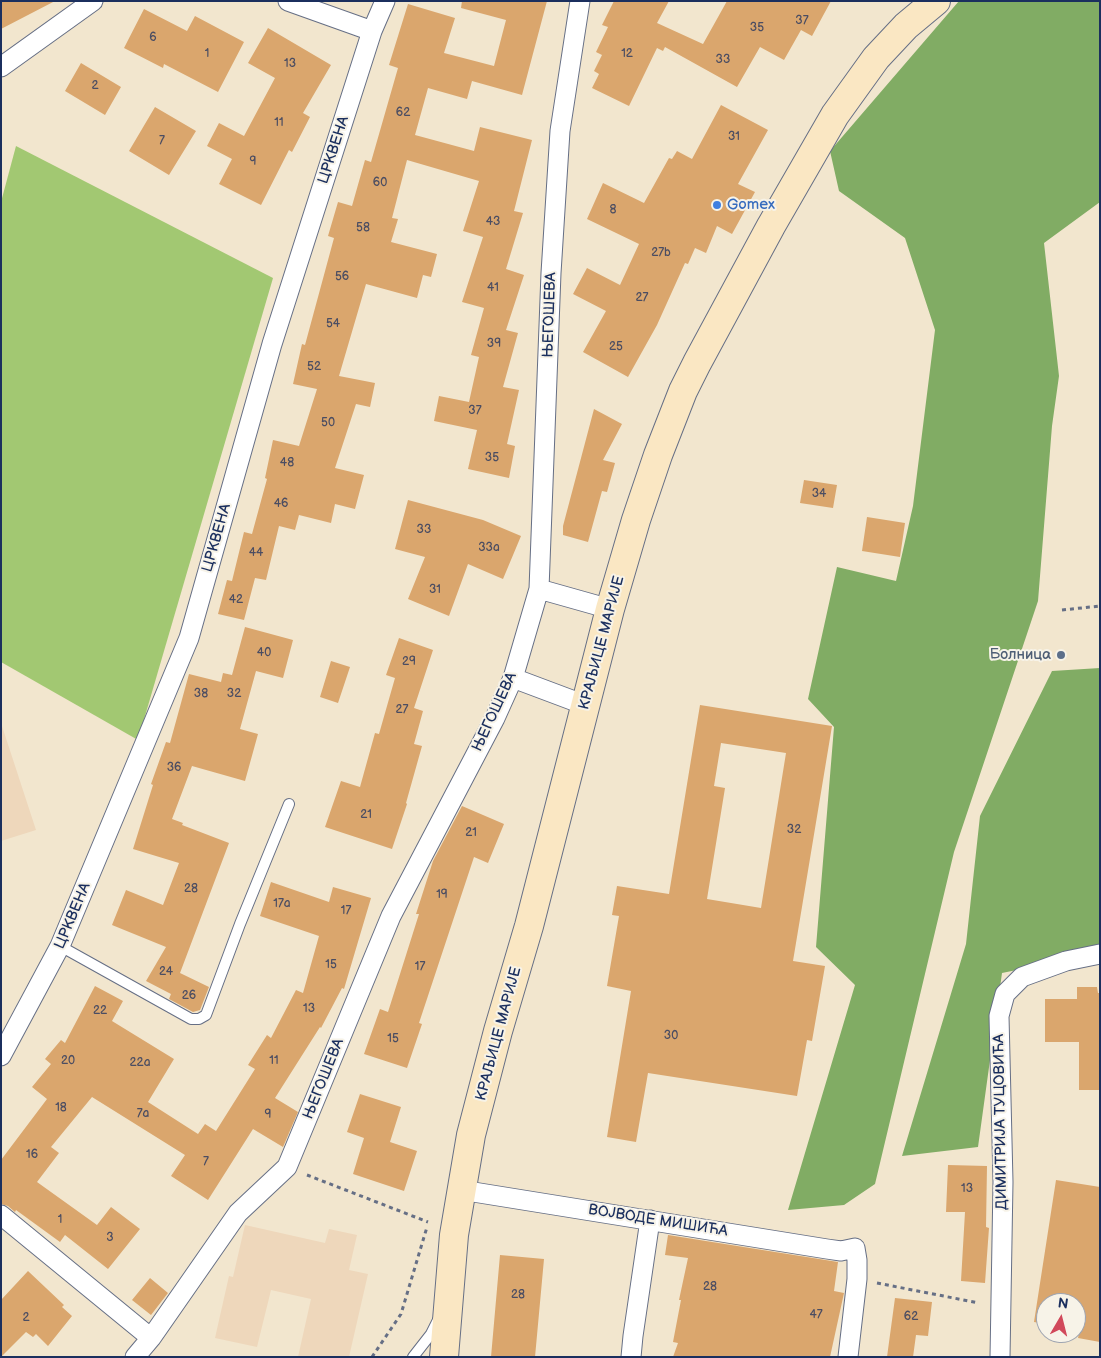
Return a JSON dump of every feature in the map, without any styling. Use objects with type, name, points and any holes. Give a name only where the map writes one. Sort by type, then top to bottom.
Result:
[{"type":"street","points":[[1,67],[92,1]]},
{"type":"street","points":[[288,1],[372,31]]},
{"type":"street","name":"ЦРКВЕНА","points":[[1,1056],[60,946],[189,638],[272,344],[372,31],[385,1]]},
{"type":"street","name":"ЊЕГОШЕВА","points":[[135,1357],[151,1338],[238,1213],[287,1167],[391,916],[495,718],[513,678],[538,590],[551,274],[560,131],[580,1]]},
{"type":"street","name":"КРАЉИЦЕ МАРИЈЕ","points":[[444,1357],[454,1235],[461,1190],[482,1091],[529,926],[610,609],[658,455],[683,391],[697,363],[771,226],[835,116],[909,14],[936,1]]},
{"type":"street","points":[[538,590],[610,609]]},
{"type":"street","points":[[513,678],[586,705]]},
{"type":"street","name":"ДИМИТРИЈА ТУЦОВИЋА","points":[[1000,1357],[1003,1182],[999,1016],[1005,994],[1022,977],[1066,961],[1100,954]]},
{"type":"street","name":"ВОЈВОДЕ МИШИЋА","points":[[461,1190],[827,1249],[841,1251],[855,1248],[857,1279]]},
{"type":"street","points":[[1,1216],[151,1338]]},
{"type":"street","points":[[631,1357],[632,1336],[650,1220]]},
{"type":"street","points":[[848,1357],[857,1279]]},
{"type":"lane","points":[[60,946],[191,1019],[200,1019],[206,1015],[240,924],[289,804]]},
{"type":"lane","points":[[413,1357],[432,1334],[449,1299]]},
{"type":"path","points":[[1062,610],[1100,606]]},
{"type":"path","points":[[287,1167],[428,1222]]},
{"type":"path","points":[[372,1357],[401,1314],[430,1213]]},
{"type":"path","points":[[857,1279],[1000,1307]]},
{"type":"shaded area","points":[[1,723],[36,830],[1,841]]},
{"type":"shaded area","points":[[245,1225],[325,1243],[329,1229],[357,1235],[349,1270],[368,1274],[349,1357],[298,1357],[311,1299],[271,1290],[257,1347],[215,1338],[229,1276],[233,1277]]},
{"type":"green space","points":[[959,1],[1100,1],[1100,202],[1044,243],[1059,376],[1052,426],[1038,601],[954,852],[875,1184],[844,1205],[788,1210],[855,985],[816,947],[834,727],[808,699],[837,567],[896,581],[913,506],[935,330],[905,238],[839,191],[830,151]]},
{"type":"green space","points":[[16,146],[273,278],[138,740],[1,662],[1,202]]},
{"type":"green space","points":[[1100,668],[1100,953],[1002,973],[978,1147],[902,1156],[966,944],[980,816],[1052,671]]},
{"type":"building","points":[[1,1],[55,1],[1,29]]},
{"type":"building","points":[[462,1],[547,1],[522,95],[472,81],[467,99],[428,88],[415,135],[474,151],[480,127],[532,140],[514,211],[523,213],[506,269],[524,275],[506,330],[518,333],[503,387],[519,390],[507,444],[515,446],[509,478],[468,469],[477,430],[434,421],[439,396],[469,402],[479,357],[471,355],[484,308],[462,302],[483,237],[463,231],[479,181],[407,160],[392,218],[398,219],[391,242],[437,254],[431,277],[423,275],[417,298],[366,284],[339,376],[375,383],[370,407],[356,404],[335,468],[364,475],[355,509],[335,504],[331,523],[299,515],[295,530],[279,526],[266,580],[255,578],[244,620],[218,614],[227,580],[232,581],[244,532],[252,534],[267,479],[265,478],[273,440],[299,446],[317,389],[293,384],[302,344],[305,345],[334,238],[328,236],[338,202],[352,206],[365,160],[371,162],[398,68],[389,65],[408,4],[455,18],[444,53],[494,66],[506,20],[461,8]]},
{"type":"building","points":[[614,1],[669,1],[657,23],[703,44],[727,1],[831,1],[812,36],[801,30],[784,60],[760,47],[737,87],[665,47],[663,51],[657,48],[629,106],[592,88],[599,74],[594,71],[602,55],[596,52],[608,27],[602,25]]},
{"type":"building","points":[[144,9],[187,31],[195,16],[244,42],[218,92],[164,64],[163,68],[124,48]]},
{"type":"building","points":[[268,28],[331,65],[303,113],[310,117],[292,152],[289,150],[261,205],[219,184],[232,159],[207,146],[219,123],[244,136],[275,78],[248,63]]},
{"type":"building","points":[[81,63],[121,87],[105,115],[65,91]]},
{"type":"building","points":[[721,105],[768,130],[738,184],[755,192],[732,234],[717,226],[706,253],[695,248],[688,264],[685,263],[657,325],[628,377],[583,352],[606,311],[573,294],[587,268],[620,285],[639,244],[587,219],[603,183],[644,203],[669,158],[672,159],[677,151],[692,159]]},
{"type":"building","points":[[155,107],[196,131],[169,175],[129,151]]},
{"type":"building","points":[[594,409],[622,424],[603,460],[615,463],[607,492],[602,491],[588,542],[563,535],[563,526]]},
{"type":"building","points":[[804,480],[837,485],[833,508],[800,503]]},
{"type":"building","points":[[408,500],[483,520],[521,536],[503,579],[468,564],[449,616],[408,599],[425,557],[395,549]]},
{"type":"building","points":[[867,517],[905,523],[900,557],[862,551]]},
{"type":"building","points":[[245,627],[293,640],[283,678],[256,671],[240,729],[258,734],[245,781],[192,766],[172,819],[183,823],[182,825],[229,843],[180,973],[209,987],[200,1010],[193,1012],[169,999],[171,994],[146,981],[166,947],[112,925],[126,890],[163,905],[179,863],[133,849],[153,785],[151,784],[166,742],[170,743],[189,674],[221,682],[223,673],[232,675]]},
{"type":"building","points":[[399,638],[433,650],[414,708],[423,711],[414,744],[422,746],[407,804],[392,849],[325,827],[341,781],[360,787],[375,733],[379,734],[395,678],[386,675]]},
{"type":"building","points":[[331,661],[350,667],[338,703],[320,697]]},
{"type":"building","points":[[700,705],[832,726],[793,961],[825,966],[812,1041],[807,1040],[797,1096],[648,1073],[636,1142],[607,1137],[631,991],[607,986],[619,916],[612,915],[617,886],[669,894]],"holes":[[[721,743],[786,753],[761,908],[707,899],[725,788],[714,786]]]},
{"type":"building","points":[[462,806],[504,824],[488,863],[474,857],[419,1023],[422,1024],[407,1068],[364,1054],[380,1009],[388,1012],[419,914],[416,914],[433,861]]},
{"type":"building","points":[[271,882],[329,902],[333,887],[371,898],[344,989],[342,988],[321,1028],[275,1098],[298,1112],[283,1147],[253,1129],[208,1200],[171,1176],[185,1155],[92,1097],[51,1147],[59,1153],[37,1182],[97,1225],[111,1207],[140,1229],[108,1269],[65,1235],[60,1242],[16,1210],[15,1212],[8,1206],[1,1204],[1,1160],[47,1099],[32,1087],[51,1064],[45,1059],[61,1040],[65,1043],[95,986],[123,1001],[112,1021],[174,1059],[148,1102],[198,1134],[205,1124],[216,1131],[255,1069],[248,1065],[267,1035],[271,1038],[296,990],[303,993],[319,936],[260,916]]},
{"type":"building","points":[[1077,987],[1097,987],[1098,993],[1100,993],[1100,1090],[1079,1090],[1079,1042],[1045,1042],[1045,999],[1077,999]]},
{"type":"building","points":[[360,1094],[401,1107],[390,1142],[417,1151],[404,1191],[353,1174],[364,1138],[347,1132]]},
{"type":"building","points":[[948,1165],[987,1166],[986,1227],[989,1228],[985,1283],[961,1281],[965,1212],[946,1212]]},
{"type":"building","points":[[1056,1180],[1100,1187],[1100,1342],[1086,1339],[1086,1293],[1038,1293]]},
{"type":"building","points":[[668,1235],[838,1262],[834,1291],[844,1293],[830,1357],[673,1357],[678,1343],[673,1342],[688,1258],[665,1255]]},
{"type":"building","points":[[500,1255],[544,1259],[535,1357],[491,1357]]},
{"type":"building","points":[[28,1271],[64,1305],[62,1307],[72,1316],[48,1346],[36,1334],[33,1337],[26,1332],[1,1357],[1,1300]]},
{"type":"building","points":[[150,1278],[168,1293],[151,1315],[132,1300]]},
{"type":"building","points":[[895,1298],[932,1302],[928,1336],[916,1335],[913,1357],[887,1357]]},
{"type":"place","name":"Gomex","points":[[717,205]]},
{"type":"place","name":"Болница","points":[[1061,655]]}]
